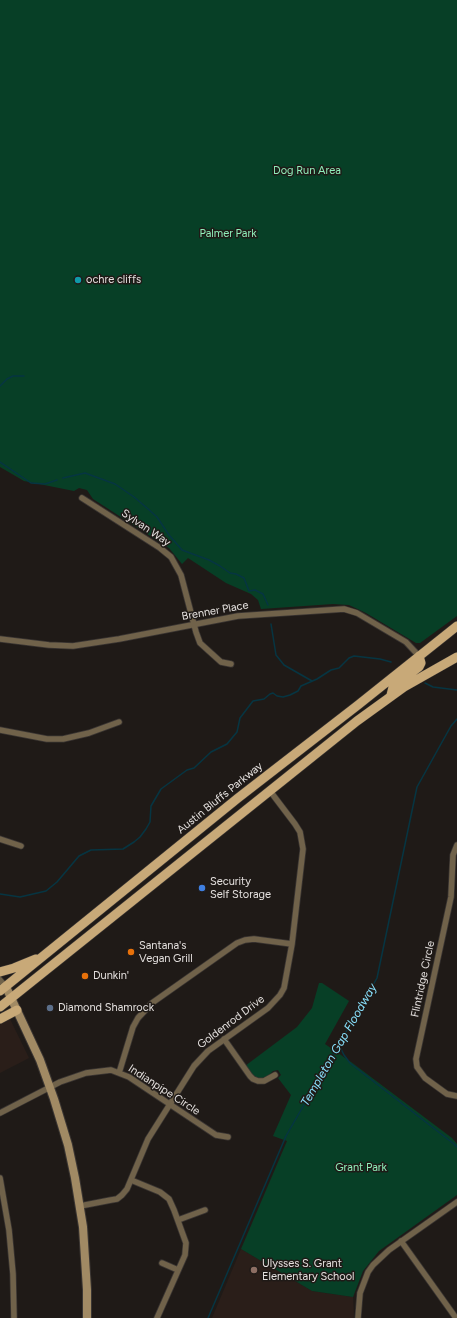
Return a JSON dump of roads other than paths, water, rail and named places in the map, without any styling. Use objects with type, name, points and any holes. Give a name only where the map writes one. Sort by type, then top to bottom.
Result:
[{"type":"main road","name":"Austin Bluffs Parkway","points":[[2,986],[48,953],[238,798],[457,626]]},
{"type":"main road","points":[[390,696],[393,687],[419,667],[421,663],[419,656]]},
{"type":"main road","points":[[0,1007],[390,696],[457,657]]},
{"type":"main road","points":[[0,972],[14,968],[48,953]]},
{"type":"main road","points":[[0,1019],[17,1010]]},
{"type":"street","name":"Sylvan Way","points":[[82,498],[160,548],[171,557],[181,575],[198,638],[204,647],[221,662],[231,664]]},
{"type":"street","name":"Brenner Place","points":[[0,639],[49,645],[72,646],[119,639],[238,616],[344,609],[357,613],[406,642],[419,656]]},
{"type":"street","points":[[0,730],[47,739],[63,739],[89,733],[119,722]]},
{"type":"street","name":"Goldenrod Drive","points":[[80,1206],[117,1199],[122,1195],[131,1180],[148,1139],[194,1066],[201,1058],[224,1039],[268,1008],[280,995],[286,981],[292,944],[303,858],[303,844],[300,832],[270,791]]},
{"type":"street","points":[[0,839],[21,846]]},
{"type":"street","name":"Flintridge Circle","points":[[457,845],[453,855],[451,896],[416,1059],[417,1067],[424,1078],[447,1094],[457,1096]]},
{"type":"street","points":[[119,1073],[133,1027],[138,1018],[152,1003],[237,943],[254,939],[292,944]]},
{"type":"street","points":[[2,986],[17,1010],[36,1050],[50,1087],[68,1145],[80,1206],[86,1259],[87,1318]]},
{"type":"street","points":[[224,1039],[253,1079],[264,1081],[275,1075]]},
{"type":"street","name":"Indianpipe Circle","points":[[0,1113],[50,1087],[91,1072],[111,1070],[129,1078],[216,1135],[228,1137]]},
{"type":"street","points":[[0,1178],[9,1230],[13,1274],[14,1318]]},
{"type":"street","points":[[131,1180],[165,1195],[172,1205],[186,1243],[185,1254],[157,1318]]},
{"type":"street","points":[[358,1318],[360,1293],[368,1272],[380,1257],[456,1204]]},
{"type":"street","points":[[178,1220],[205,1210]]},
{"type":"street","points":[[401,1241],[456,1318]]},
{"type":"street","points":[[162,1263],[178,1270]]},
{"type":"waterway","points":[[0,386],[7,379],[13,376],[24,376]]},
{"type":"waterway","points":[[0,462],[31,483],[45,484],[57,480]]},
{"type":"waterway","name":"Templeton Gap Floodway","points":[[63,478],[85,473],[115,484],[134,497],[157,517],[169,535],[182,550],[209,560],[230,573],[244,578],[249,591],[255,590],[263,594],[268,605]]},
{"type":"waterway","name":"Templeton Gap Floodway","points":[[271,624],[276,655],[284,665],[312,681]]},
{"type":"waterway","name":"Templeton Gap Floodway","points":[[0,894],[20,897],[46,891],[57,882],[79,856],[91,850],[123,849],[134,842],[140,837],[150,822],[151,806],[161,789],[187,770],[194,768],[211,752],[227,744],[237,732],[240,718],[253,701],[264,699],[273,693],[277,696],[283,697],[290,695],[298,691],[301,686],[317,679],[331,670],[339,668],[349,658],[354,656],[380,659],[391,662]]},
{"type":"waterway","name":"Templeton Gap Floodway","points":[[425,683],[433,687],[457,690]]},
{"type":"waterway","name":"Templeton Gap Floodway","points":[[208,1318],[286,1136],[377,978],[417,787],[451,726],[457,719]]},
{"type":"waterway","points":[[339,1045],[350,1063],[457,1147]]},
{"type":"place","name":"ochre cliffs","points":[[78,280]]},
{"type":"place","name":"Security Self Storage","points":[[202,888]]},
{"type":"place","name":"Santana's Vegan Grill","points":[[131,952]]},
{"type":"place","name":"Dunkin'","points":[[85,976]]},
{"type":"place","name":"Diamond Shamrock","points":[[50,1008]]},
{"type":"place","name":"Ulysses S. Grant Elementary School","points":[[254,1270]]},
{"type":"park label","name":"Dog Run Area","points":[[307,171]]},
{"type":"park label","name":"Palmer Park","points":[[228,234]]},
{"type":"park label","name":"Grant Park","points":[[361,1168]]}]
